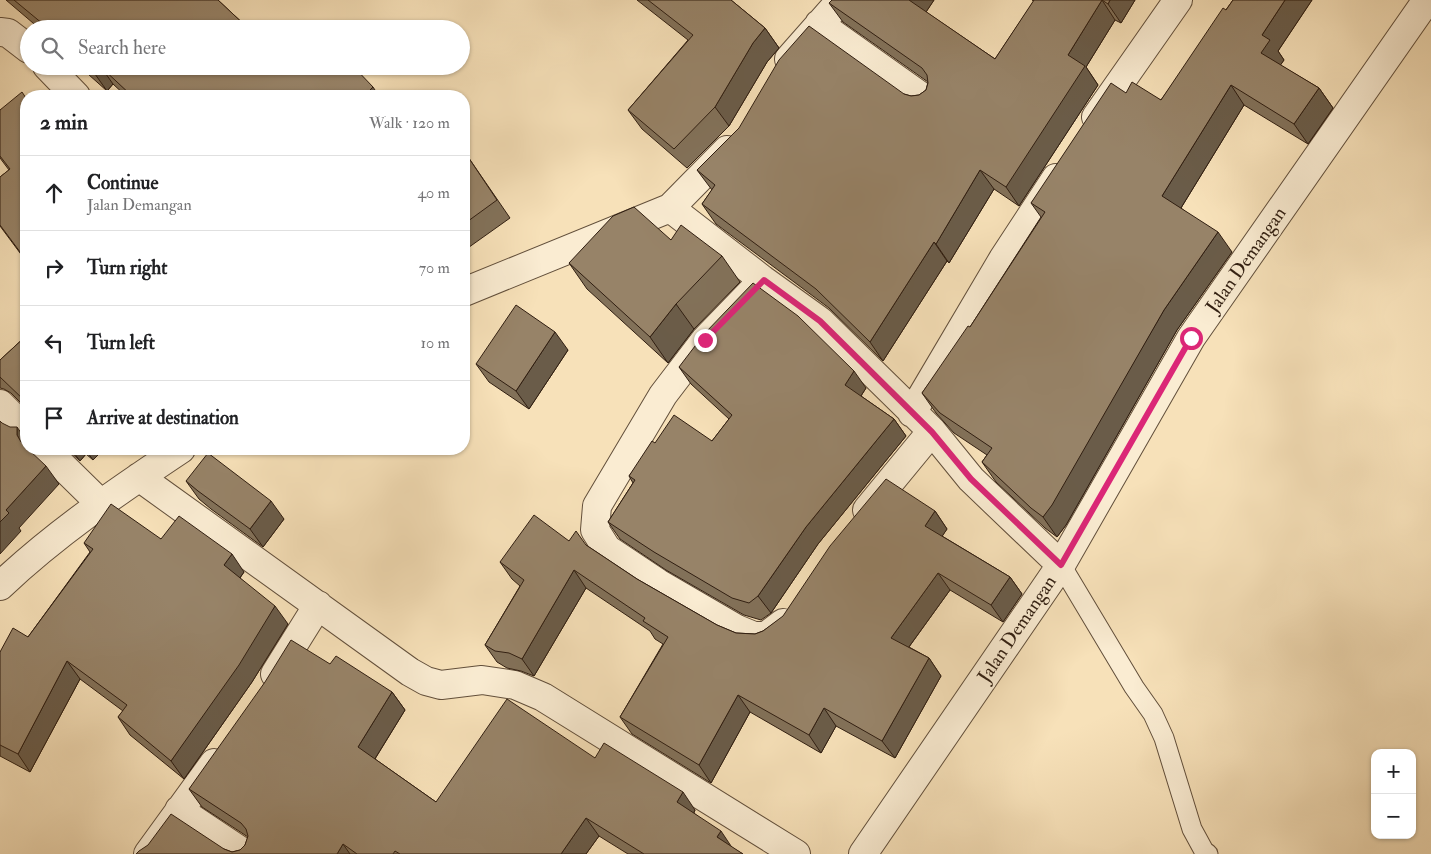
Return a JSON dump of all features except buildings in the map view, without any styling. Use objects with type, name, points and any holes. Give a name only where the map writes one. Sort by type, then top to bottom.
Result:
[{"type":"street","points":[[775,78],[841,0]]},
{"type":"street","points":[[912,413],[1003,259],[1076,147],[1178,0]]},
{"type":"street","name":"Jalan Demangan","points":[[863,854],[1061,565],[1191,338],[1428,0]]},
{"type":"street","points":[[819,24],[926,100]]},
{"type":"street","points":[[0,32],[8,33],[20,42]]},
{"type":"street","points":[[56,75],[70,90]]},
{"type":"street","points":[[470,290],[670,208],[741,136]]},
{"type":"street","points":[[670,208],[820,321],[932,432],[971,479],[1061,565]]},
{"type":"street","points":[[764,280],[705,340],[663,395],[597,506],[595,530],[607,549],[699,608],[754,636],[766,636],[782,624],[798,601]]},
{"type":"street","points":[[0,404],[20,424]]},
{"type":"street","points":[[850,531],[932,432]]},
{"type":"street","points":[[51,455],[101,504]]},
{"type":"street","points":[[0,586],[29,559],[101,504],[172,455]]},
{"type":"street","points":[[139,477],[410,672],[426,681],[441,685],[482,680],[515,685],[544,697],[796,854]]},
{"type":"street","points":[[260,698],[318,605]]},
{"type":"street","points":[[148,854],[230,742]]},
{"type":"street","points":[[179,810],[245,854]]},
{"type":"lane","points":[[1061,565],[1134,687],[1153,714],[1164,738],[1192,830],[1204,851],[1208,854]]},
{"type":"route","points":[[705,340],[764,280],[820,321],[932,432],[971,479],[1061,565],[1191,338]]}]
